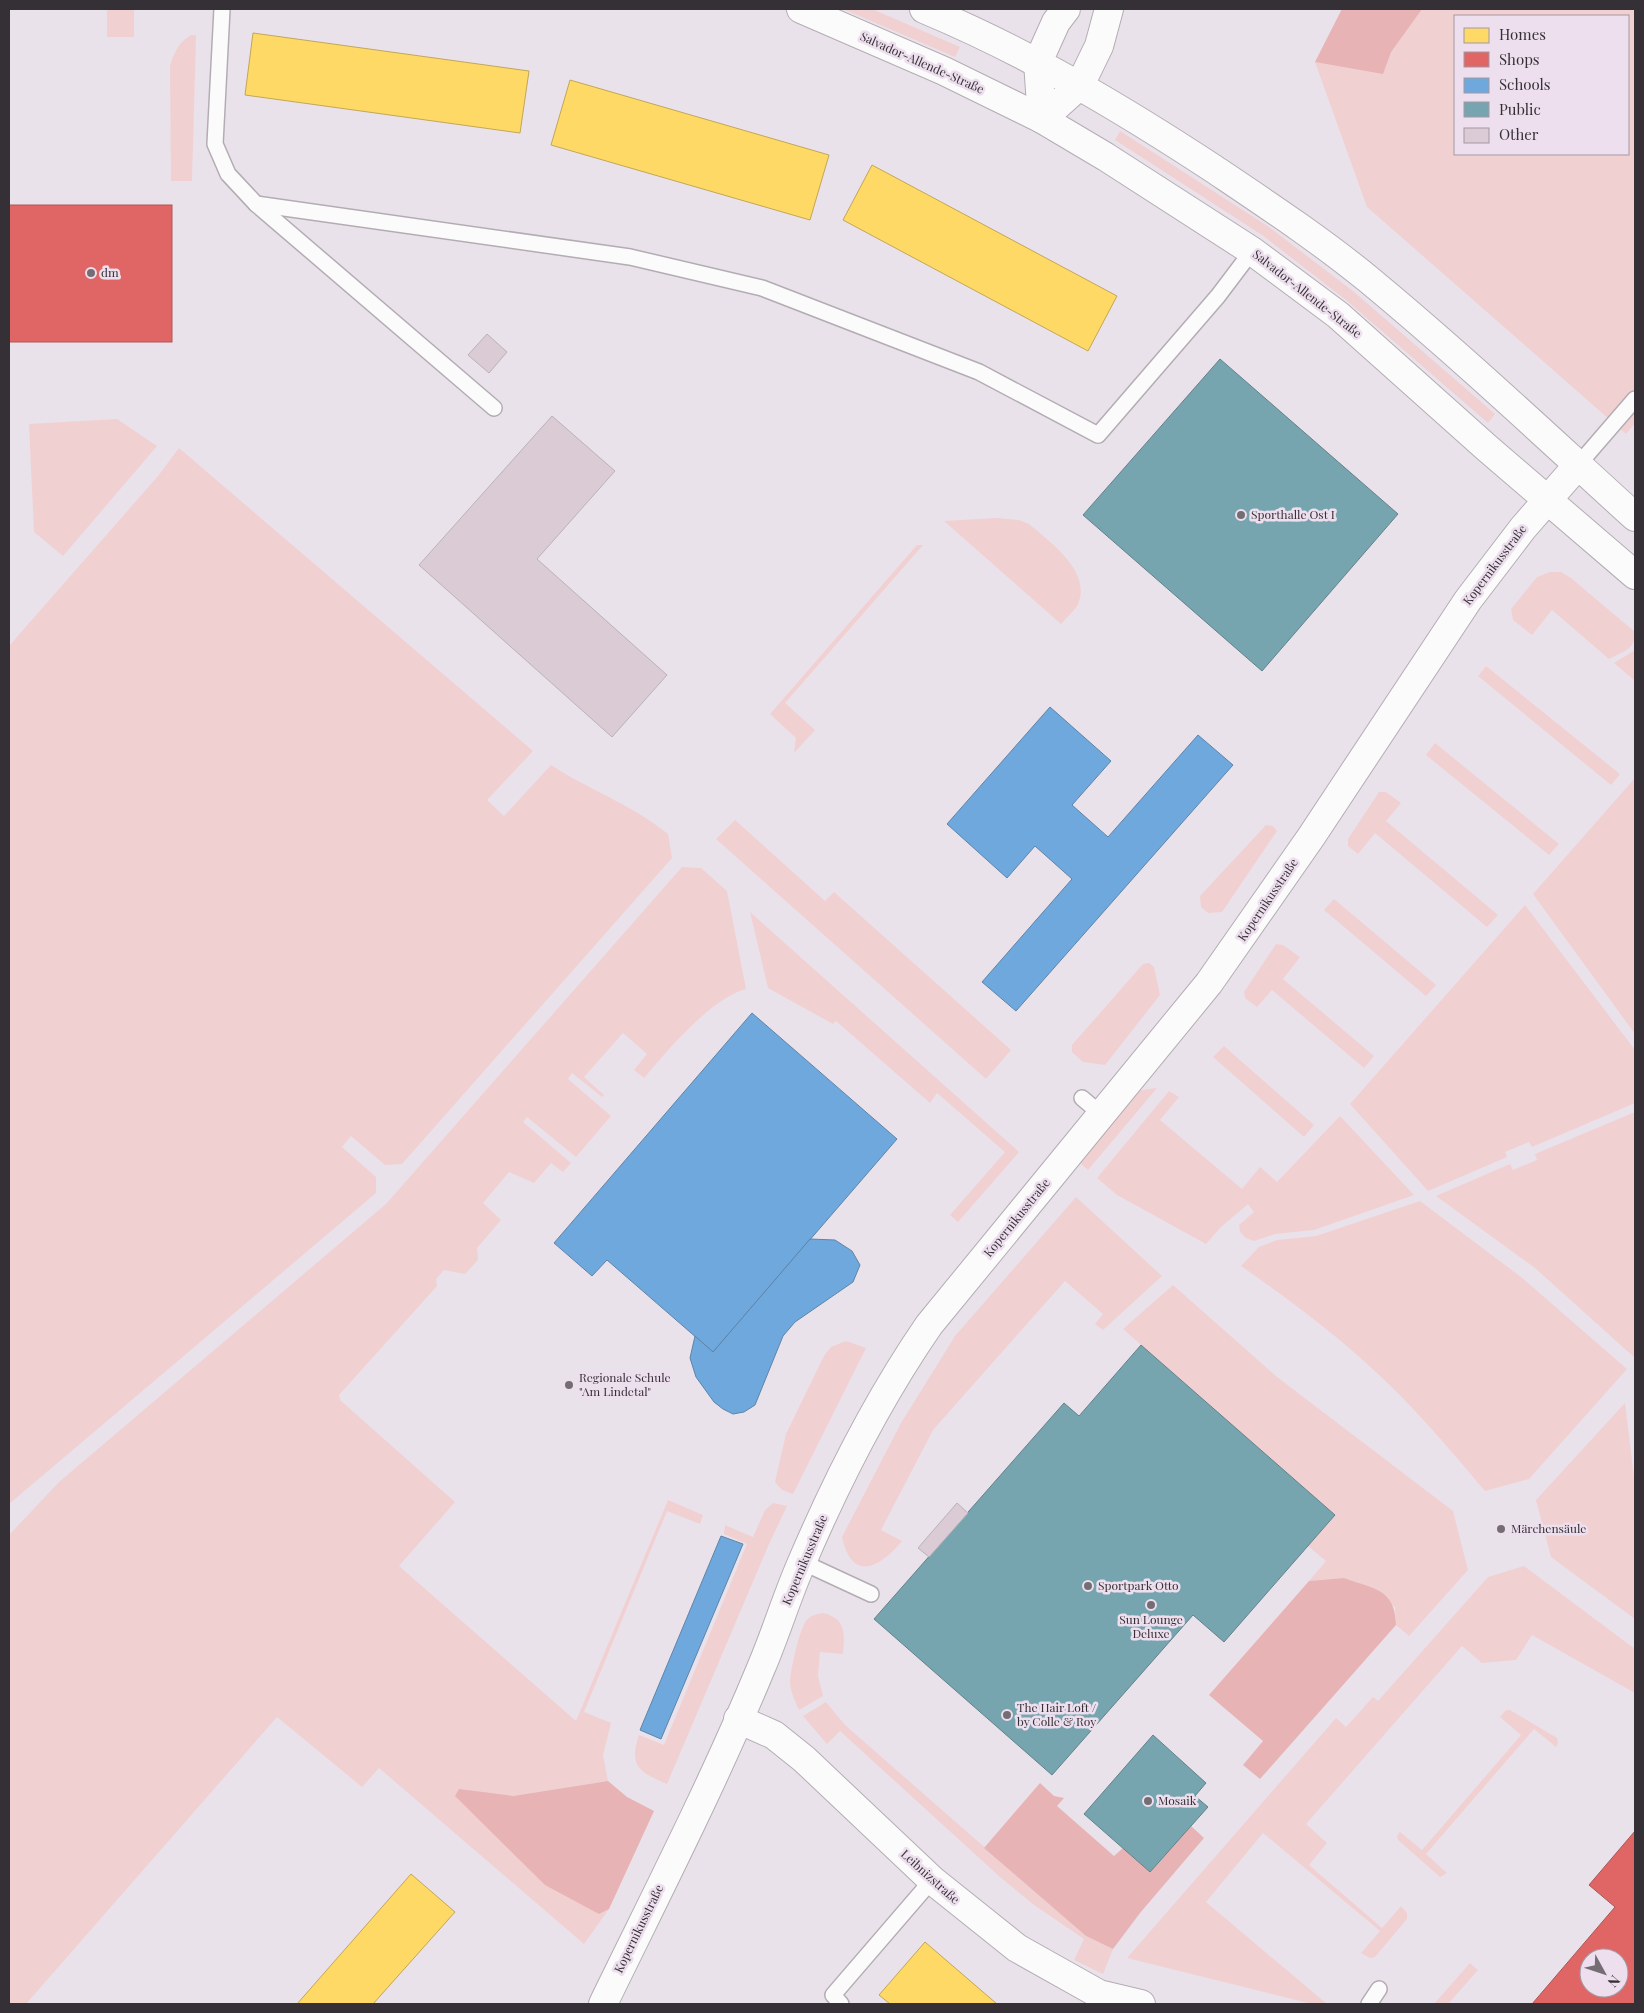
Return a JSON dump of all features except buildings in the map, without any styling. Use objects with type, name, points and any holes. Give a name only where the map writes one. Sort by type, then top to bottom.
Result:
[{"type":"street","name":"Salvador-Allende-Straße","points":[[800,9],[944,71],[1042,120],[1106,157],[1252,250],[1338,315],[1547,500],[1635,575]]},
{"type":"street","points":[[924,9],[1038,62],[1080,84],[1130,114],[1280,213],[1367,279],[1578,464],[1635,517]]},
{"type":"street","points":[[1042,120],[1038,62],[1056,22],[1066,9]]},
{"type":"street","points":[[1042,120],[1080,84],[1099,46],[1109,9]]},
{"type":"street","points":[[1547,500],[1578,464]]},
{"type":"street","name":"Kopernikusstraße","points":[[603,2004],[761,1669],[802,1562],[863,1433],[907,1356],[1092,1106],[1210,983],[1288,870],[1468,600],[1547,500]]},
{"type":"street","name":"Leibnizstraße","points":[[738,1719],[774,1735],[804,1759],[932,1880],[1017,1948],[1099,1994],[1141,2004]]},
{"type":"lane","points":[[222,9],[215,144],[228,174],[256,204],[494,408]]},
{"type":"lane","points":[[256,204],[630,257],[762,288],[979,372],[1098,435],[1218,296],[1252,250]]},
{"type":"lane","points":[[1578,464],[1635,399]]},
{"type":"lane","points":[[802,1562],[871,1594]]},
{"type":"lane","points":[[841,2004],[833,1996],[932,1880]]},
{"type":"lane","points":[[1369,2004],[1379,1989]]},
{"type":"shaded area","points":[[107,9],[134,9],[134,37],[107,37]]},
{"type":"shaded area","points":[[843,9],[872,9],[960,47],[955,57]]},
{"type":"shaded area","points":[[1342,9],[1635,9],[1635,423],[1626,434],[1367,207],[1315,62]]},
{"type":"shaded area","points":[[1342,9],[1422,9],[1391,52],[1383,74],[1315,62]]},
{"type":"shaded area","points":[[191,35],[196,35],[192,181],[171,181],[170,66],[177,48]]},
{"type":"shaded area","points":[[1120,131],[1269,227],[1353,291],[1495,414],[1488,423],[1346,300],[1262,235],[1115,140]]},
{"type":"shaded area","points":[[117,419],[157,446],[63,556],[34,532],[29,424]]},
{"type":"shaded area","points":[[179,448],[533,751],[487,800],[504,816],[551,765],[640,814],[668,834],[672,858],[402,1164],[385,1165],[351,1136],[342,1147],[376,1177],[376,1193],[9,1504],[9,646],[158,476]]},
{"type":"shaded area","points":[[997,518],[1019,520],[1029,524],[1058,549],[1075,570],[1080,582],[1081,594],[1077,606],[1061,624],[944,521]]},
{"type":"shaded area","points":[[917,545],[923,545],[785,703],[815,730],[794,753],[796,738],[770,714]]},
{"type":"shaded area","points":[[1550,572],[1561,572],[1571,578],[1635,632],[1631,646],[1624,652],[1609,659],[1552,610],[1532,635],[1513,620],[1511,609],[1537,577]]},
{"type":"shaded area","points":[[1635,650],[1635,681],[1614,663]]},
{"type":"shaded area","points":[[1486,666],[1620,774],[1611,785],[1478,676]]},
{"type":"shaded area","points":[[1435,743],[1559,844],[1549,855],[1426,755]]},
{"type":"shaded area","points":[[1635,778],[1635,1034],[1533,894]]},
{"type":"shaded area","points":[[1379,792],[1386,792],[1401,803],[1386,821],[1498,915],[1487,927],[1375,833],[1358,854],[1348,846],[1348,839]]},
{"type":"shaded area","points":[[735,820],[825,901],[834,892],[1011,1050],[986,1079],[716,839]]},
{"type":"shaded area","points":[[1266,825],[1273,826],[1277,831],[1222,912],[1208,913],[1201,907],[1200,896]]},
{"type":"shaded area","points":[[682,867],[701,868],[727,891],[746,989],[733,994],[704,1014],[677,1040],[644,1078],[634,1070],[647,1054],[623,1033],[584,1077],[604,1095],[602,1097],[572,1073],[568,1079],[611,1116],[576,1157],[527,1117],[523,1122],[571,1163],[563,1172],[551,1163],[534,1183],[509,1172],[483,1203],[501,1220],[477,1248],[478,1260],[465,1274],[444,1270],[436,1279],[437,1286],[339,1395],[340,1400],[455,1502],[399,1566],[576,1721],[668,1500],[703,1515],[700,1524],[667,1511],[584,1712],[611,1723],[603,1755],[608,1781],[513,1796],[459,1790],[599,1914],[609,1909],[584,1944],[379,1768],[362,1787],[277,1717],[26,2004],[9,2004],[9,1535],[59,1482],[386,1204]]},
{"type":"shaded area","points":[[1334,899],[1436,985],[1426,996],[1324,910]]},
{"type":"shaded area","points":[[1525,905],[1635,1050],[1635,1103],[1532,1147],[1529,1142],[1505,1152],[1507,1157],[1428,1191],[1350,1104]]},
{"type":"shaded area","points":[[750,912],[1019,1152],[958,1222],[950,1215],[1005,1152],[937,1093],[930,1103],[836,1021],[833,1024],[768,988]]},
{"type":"shaded area","points":[[1276,944],[1283,945],[1300,957],[1283,979],[1374,1056],[1364,1068],[1272,990],[1257,1007],[1245,998],[1244,992]]},
{"type":"shaded area","points":[[1149,963],[1154,967],[1160,995],[1105,1065],[1083,1062],[1072,1052],[1072,1045],[1143,964]]},
{"type":"shaded area","points":[[1224,1046],[1314,1125],[1304,1137],[1213,1057]]},
{"type":"shaded area","points":[[1157,1088],[1088,1170],[1077,1160],[1135,1091]]},
{"type":"shaded area","points":[[1169,1091],[1179,1097],[1160,1120],[1242,1189],[1260,1167],[1277,1182],[1340,1116],[1414,1195],[1314,1230],[1275,1234],[1254,1241],[1246,1238],[1240,1232],[1239,1225],[1254,1212],[1248,1204],[1221,1227],[1206,1244],[1117,1195],[1097,1178]]},
{"type":"shaded area","points":[[1635,1112],[1635,1358],[1535,1268],[1436,1196],[1510,1164],[1513,1170],[1537,1160],[1535,1154]]},
{"type":"shaded area","points":[[1076,1197],[1162,1276],[1103,1330],[1095,1324],[1103,1314],[1065,1281],[933,1430],[881,1530],[902,1541],[884,1559],[876,1564],[859,1565],[852,1561],[842,1537],[901,1423],[955,1336]]},
{"type":"shaded area","points":[[1420,1201],[1521,1277],[1627,1369],[1529,1479],[1485,1491],[1427,1424],[1381,1377],[1320,1324],[1241,1266],[1259,1247],[1277,1240],[1316,1236]]},
{"type":"shaded area","points":[[1173,1285],[1277,1377],[1453,1511],[1468,1570],[1409,1636],[1396,1625],[1395,1607],[1344,1578],[1309,1581],[1326,1561],[1308,1546],[1335,1515],[1123,1329]]},
{"type":"shaded area","points":[[846,1341],[866,1348],[793,1494],[782,1490],[775,1482],[786,1434],[824,1356],[831,1347]]},
{"type":"shaded area","points":[[1625,1403],[1635,1486],[1635,1619],[1551,1557],[1536,1500]]},
{"type":"shaded area","points":[[773,1503],[787,1506],[667,1784],[643,1772],[639,1767],[635,1754],[639,1735],[664,1745],[747,1544],[724,1534],[725,1525],[753,1537],[765,1510]]},
{"type":"shaded area","points":[[1524,1566],[1635,1649],[1635,1693],[1532,1635],[1516,1660],[1482,1663],[1462,1646],[1306,1824],[1327,1843],[1309,1865],[1382,1928],[1401,1906],[1407,1913],[1407,1919],[1375,1957],[1370,1958],[1361,1953],[1380,1931],[1263,1833],[1206,1902],[1327,2004],[1312,2004],[1127,1958],[1336,1718],[1346,1727],[1373,1697],[1378,1701],[1488,1577]]},
{"type":"shaded area","points":[[1344,1578],[1373,1588],[1387,1597],[1395,1613],[1396,1625],[1260,1779],[1243,1765],[1263,1741],[1209,1695],[1309,1581]]},
{"type":"shaded area","points":[[816,1614],[831,1615],[840,1623],[844,1634],[843,1654],[820,1652],[818,1676],[823,1696],[799,1710],[790,1681],[796,1650],[806,1621]]},
{"type":"shaded area","points":[[826,1702],[845,1725],[1086,1936],[1113,1949],[1103,1974],[1074,1960],[1084,1939],[1034,1905],[1000,1877],[840,1731],[827,1744],[803,1716]]},
{"type":"shaded area","points":[[1506,1710],[1510,1710],[1557,1738],[1558,1743],[1556,1747],[1534,1729],[1426,1854],[1447,1873],[1440,1877],[1398,1840],[1397,1836],[1400,1832],[1422,1850],[1521,1735],[1500,1717]]},
{"type":"shaded area","points":[[608,1781],[627,1797],[654,1811],[609,1909],[599,1914],[545,1885],[455,1796],[459,1789],[513,1796]]},
{"type":"shaded area","points":[[1040,1783],[1054,1796],[1064,1798],[1057,1806],[1114,1856],[1123,1848],[1150,1872],[1191,1826],[1204,1838],[1140,1913],[1113,1949],[1086,1936],[984,1848]]},
{"type":"shaded area","points":[[1470,1963],[1478,1970],[1448,2004],[1434,2004]]},
{"type":"place","name":"dm","points":[[91,273]]},
{"type":"place","name":"Sporthalle Ost I","points":[[1241,515]]},
{"type":"place","name":"Regionale Schule \"Am Lindetal\"","points":[[569,1385]]},
{"type":"place","name":"Märchensäule","points":[[1501,1529]]},
{"type":"place","name":"Sportpark Otto","points":[[1088,1586]]},
{"type":"place","name":"Sun Lounge Deluxe","points":[[1151,1605]]},
{"type":"place","name":"The Hair Loft / by Colle & Roy","points":[[1007,1715]]},
{"type":"place","name":"Mosaik","points":[[1148,1801]]}]
